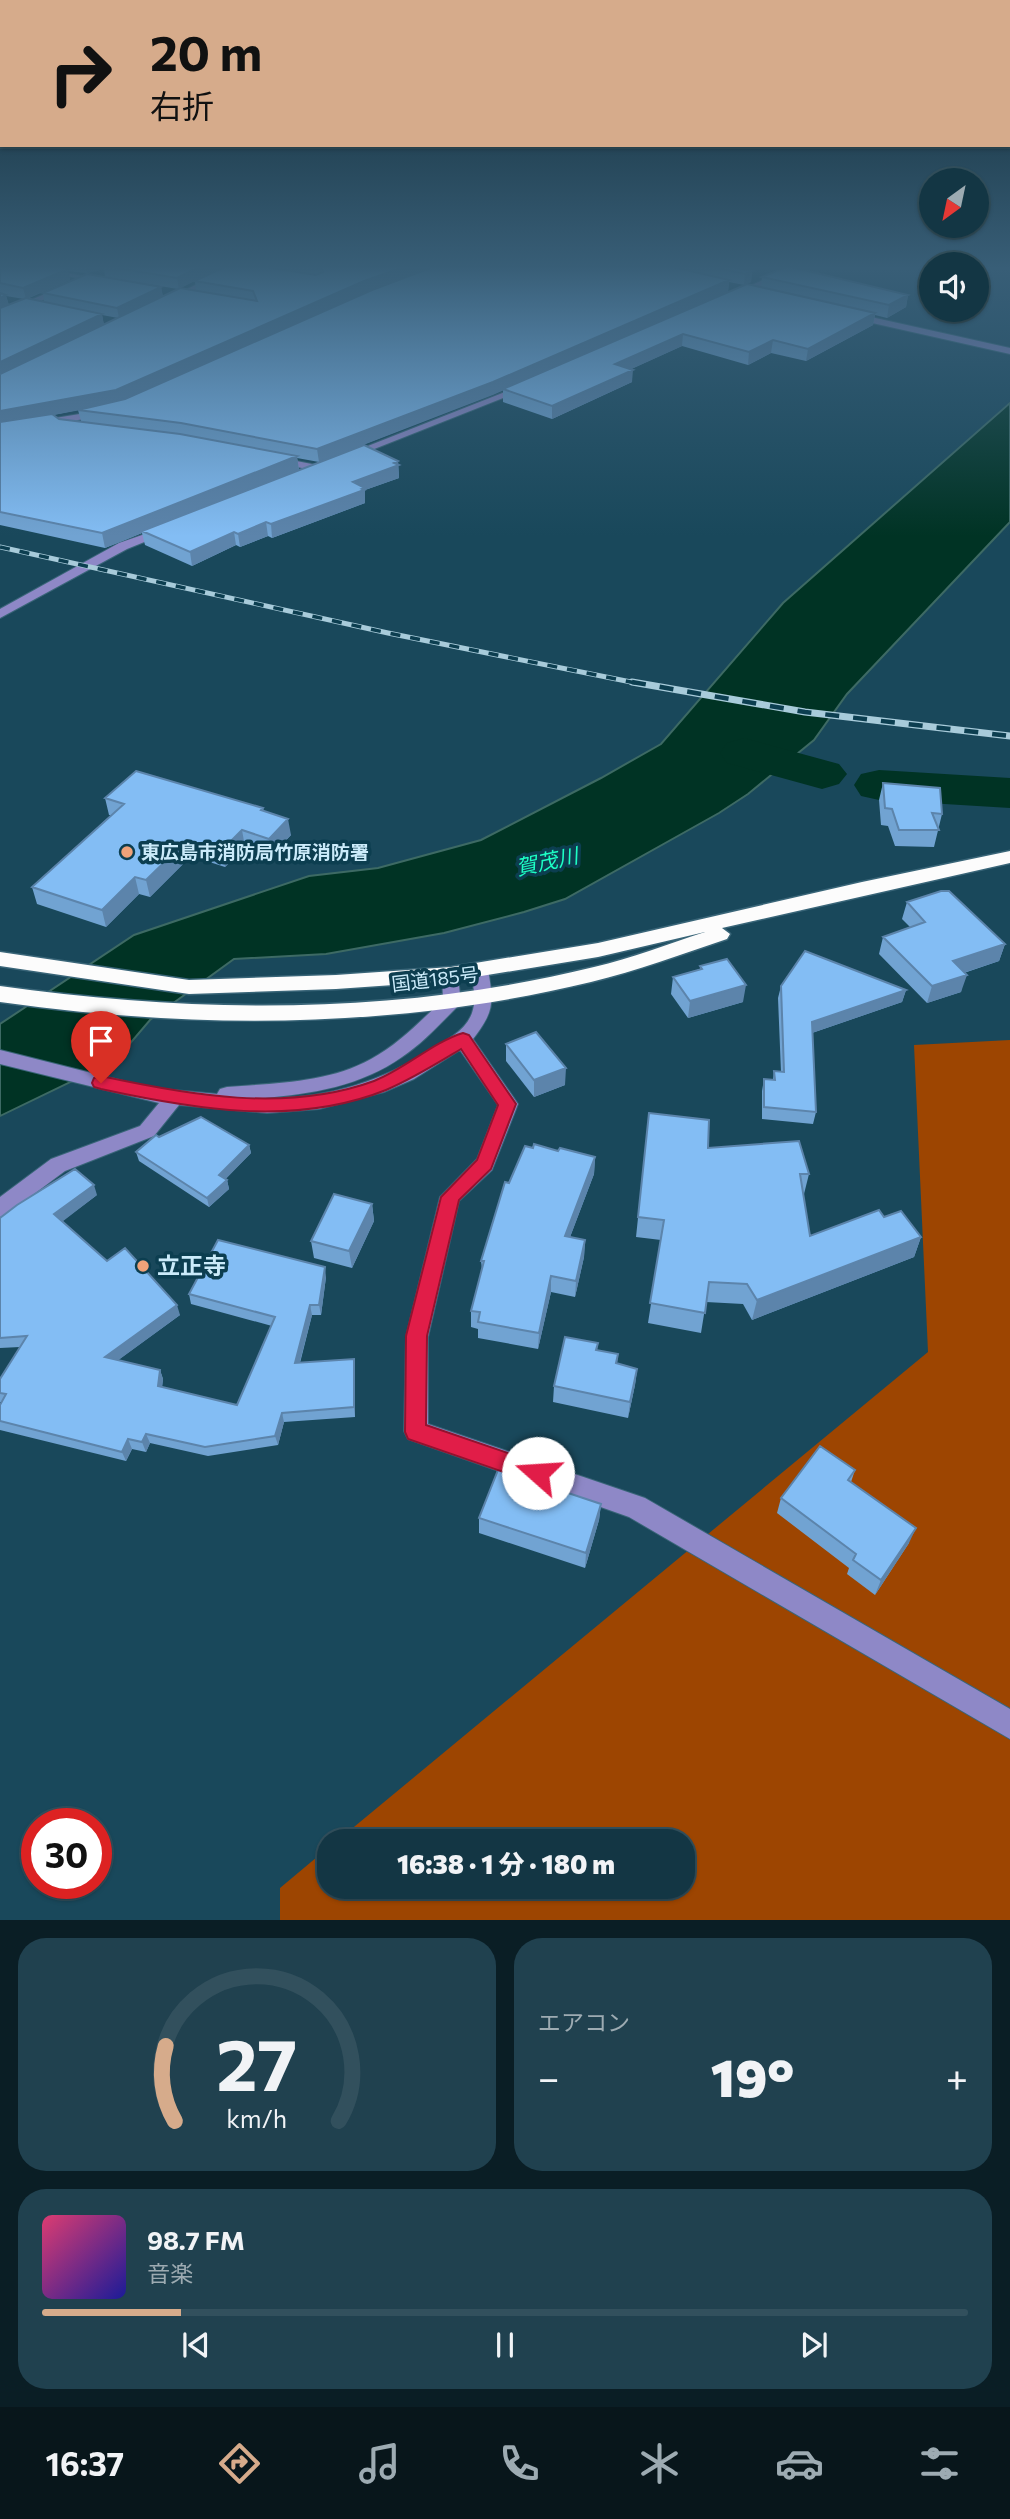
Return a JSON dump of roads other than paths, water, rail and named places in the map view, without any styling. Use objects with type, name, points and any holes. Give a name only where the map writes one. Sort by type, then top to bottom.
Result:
[{"type":"highway","name":"国道185号","points":[[0,959],[189,987],[451,974],[598,950],[862,888],[1010,857]]},
{"type":"highway","name":"国道185号","points":[[1,994],[145,1011],[268,1013],[365,1010],[452,1002],[608,971],[862,888]]},
{"type":"street","points":[[343,458],[534,383]]},
{"type":"street","points":[[40,423],[114,410]]},
{"type":"street","points":[[0,430],[10,423],[40,423],[79,428]]},
{"type":"street","points":[[264,458],[317,468]]},
{"type":"street","points":[[291,478],[330,463]]},
{"type":"street","points":[[0,614],[124,546],[175,525]]},
{"type":"street","points":[[0,1057],[151,1095],[267,1106],[319,1102],[377,1087],[463,1040],[481,1016],[484,997],[479,970]]},
{"type":"street","points":[[0,1208],[58,1165],[147,1131],[174,1098],[279,1089],[352,1077],[396,1053],[452,1002],[451,974]]},
{"type":"street","points":[[463,1040],[508,1104],[485,1164],[450,1197],[416,1336],[415,1432],[636,1507],[1010,1726]]},
{"type":"water","name":"賀茂川","points":[[1010,403],[1010,522],[847,694],[814,740],[748,794],[565,899],[444,933],[326,954],[234,959],[150,1020],[116,1060],[0,1116],[0,1024],[134,935],[309,876],[378,868],[481,840],[661,744],[783,603]]},
{"type":"waterway","points":[[744,753],[822,774]]},
{"type":"waterway","points":[[879,785],[1010,793]]},
{"type":"railway","points":[[0,547],[388,633],[641,684]]},
{"type":"railway","points":[[632,682],[805,712],[1010,736]]},
{"type":"place","name":"東広島市消防局竹原消防署","points":[[127,852]]},
{"type":"place","name":"立正寺","points":[[143,1266]]}]
